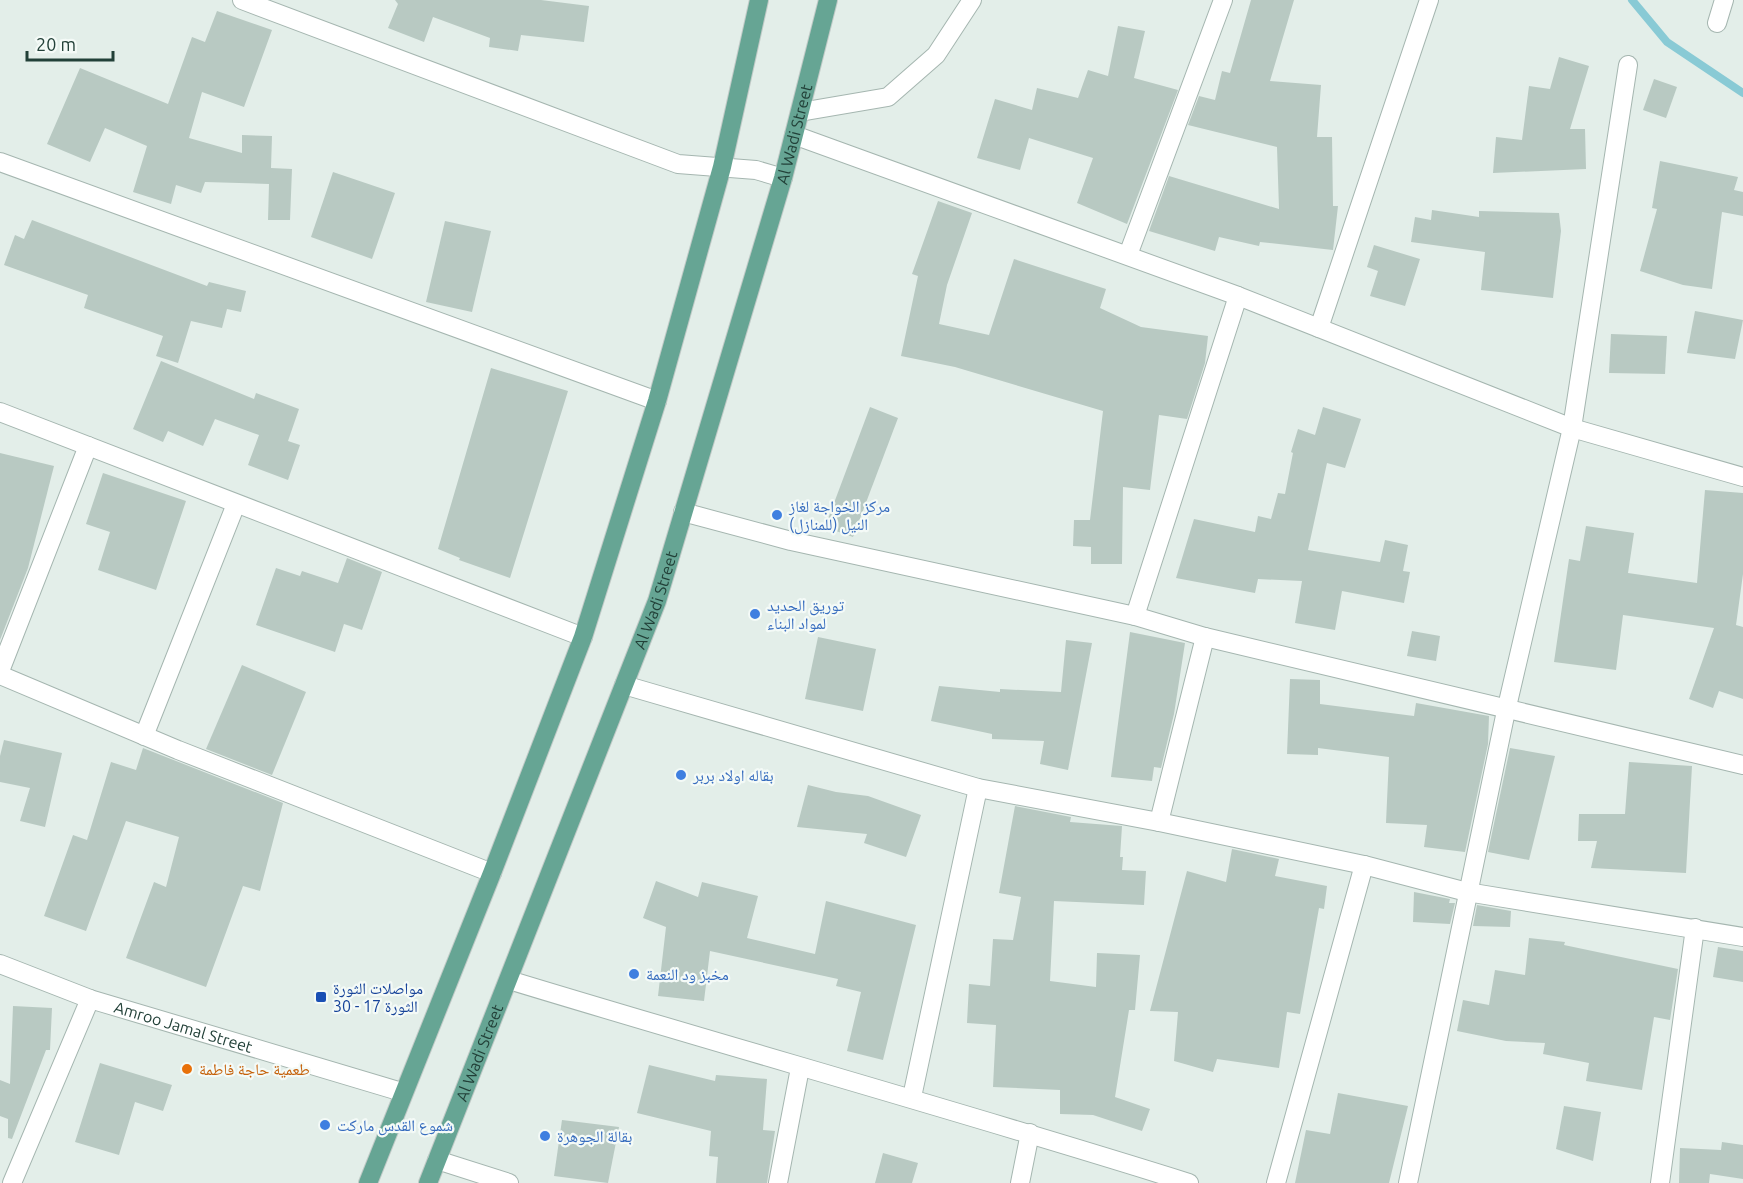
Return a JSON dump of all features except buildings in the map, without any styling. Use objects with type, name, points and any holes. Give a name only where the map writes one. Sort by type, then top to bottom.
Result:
[{"type":"main road","points":[[368,1183],[583,637],[657,401],[722,167],[759,0]]},
{"type":"main road","name":"Al Wadi Street","points":[[428,1183],[657,601],[783,178],[828,0]]},
{"type":"street","points":[[242,0],[678,164],[756,170],[783,178]]},
{"type":"street","points":[[800,112],[888,98],[936,55],[972,0]]},
{"type":"street","points":[[1128,255],[1223,0]]},
{"type":"street","points":[[1319,328],[1429,0]]},
{"type":"street","points":[[1717,23],[1724,0]]},
{"type":"street","points":[[1408,1183],[1506,711],[1572,428],[1628,65]]},
{"type":"street","points":[[794,135],[1238,296],[1572,428],[1743,477]]},
{"type":"street","points":[[0,162],[657,401]]},
{"type":"street","points":[[1135,616],[1238,296]]},
{"type":"street","points":[[0,412],[583,637]]},
{"type":"street","points":[[0,671],[88,446]]},
{"type":"street","points":[[144,736],[236,504]]},
{"type":"street","points":[[683,512],[791,541],[1135,616],[1205,637],[1506,711],[1743,765]]},
{"type":"street","points":[[1159,822],[1205,637]]},
{"type":"street","points":[[0,675],[144,736],[492,873]]},
{"type":"street","points":[[624,685],[978,788],[1159,822],[1364,866],[1467,892],[1743,937]]},
{"type":"street","points":[[912,1097],[978,788]]},
{"type":"street","points":[[1276,1183],[1364,866]]},
{"type":"street","points":[[1660,1183],[1695,928]]},
{"type":"street","name":"Amroo Jamal Street","points":[[0,964],[90,999],[402,1092]]},
{"type":"street","points":[[509,980],[800,1068],[912,1097],[1189,1183]]},
{"type":"street","points":[[12,1183],[90,999]]},
{"type":"street","points":[[778,1183],[800,1068]]},
{"type":"street","points":[[1020,1183],[1030,1133]]},
{"type":"street","points":[[437,1160],[509,1183]]},
{"type":"waterway","points":[[1632,0],[1667,42],[1743,93]]},
{"type":"place","name":"مركز الخواجة لغاز النيل (للمنازل)","points":[[777,515]]},
{"type":"place","name":"توريق الحديد لمواد البناء","points":[[755,614]]},
{"type":"place","name":"بقاله اولاد بربر","points":[[681,775]]},
{"type":"place","name":"مخبز ود النعمة","points":[[634,974]]},
{"type":"place","name":"مواصلات الثورة 30 - الثورة 17","points":[[321,997]]},
{"type":"place","name":"طعمية حاجة فاطمة","points":[[187,1069]]},
{"type":"place","name":"شموع القدس ماركت","points":[[325,1125]]},
{"type":"place","name":"بقالة الجوهرة","points":[[545,1136]]}]
